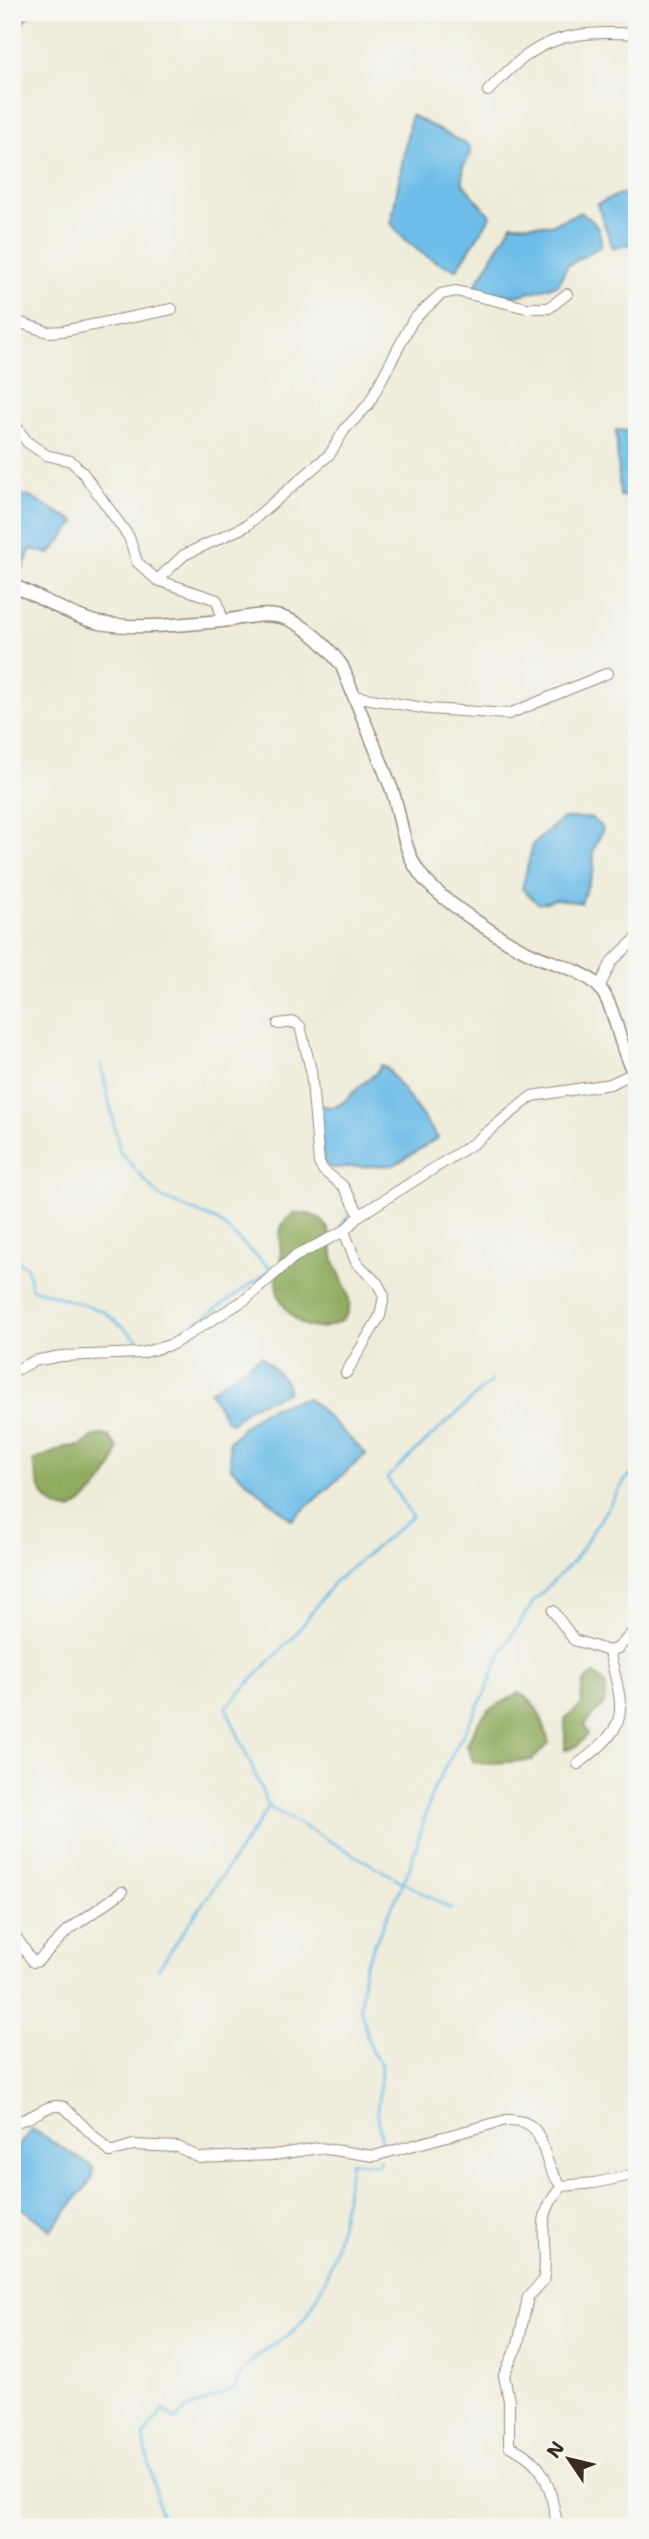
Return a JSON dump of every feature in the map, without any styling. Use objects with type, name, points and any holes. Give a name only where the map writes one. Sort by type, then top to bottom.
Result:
[{"type":"street","points":[[488,91],[516,61],[569,34],[589,31],[637,34]]},
{"type":"street","points":[[157,580],[184,555],[246,526],[330,454],[345,429],[368,405],[413,320],[433,300],[456,291],[527,308],[549,308],[567,294]]},
{"type":"street","points":[[12,320],[48,331],[63,331],[172,309]]},
{"type":"street","points":[[12,421],[27,442],[46,455],[71,461],[83,473],[129,537],[137,562],[157,580],[216,600],[223,621]]},
{"type":"street","points":[[12,585],[75,615],[100,623],[223,621],[257,616],[281,617],[306,631],[330,650],[342,666],[393,793],[408,853],[420,875],[447,899],[502,937],[531,954],[586,976],[599,988],[635,1075],[610,1084],[532,1096],[474,1143],[360,1215],[344,1231],[294,1257],[246,1299],[173,1344],[142,1353],[61,1356],[34,1361],[12,1372]]},
{"type":"street","points":[[354,696],[428,709],[509,714],[608,673]]},
{"type":"street","points":[[599,988],[612,961],[637,938]]},
{"type":"street","points":[[278,1024],[294,1022],[300,1026],[311,1070],[320,1163],[324,1171],[343,1186],[360,1215]]},
{"type":"street","points":[[344,1231],[356,1262],[384,1296],[380,1316],[346,1373]]},
{"type":"street","points":[[553,1611],[574,1640],[609,1651],[618,1648],[637,1628]]},
{"type":"street","points":[[578,1764],[608,1742],[623,1707],[609,1651]]},
{"type":"street","points":[[12,1931],[33,1962],[38,1961],[67,1931],[122,1892]]},
{"type":"street","points":[[12,2122],[32,2119],[48,2106],[57,2105],[64,2107],[110,2152],[134,2145],[178,2147],[200,2158],[273,2155],[319,2148],[382,2155],[506,2120],[520,2119],[533,2127],[541,2137],[543,2156],[551,2175],[562,2186]]},
{"type":"street","points":[[558,2527],[549,2487],[540,2466],[528,2455],[509,2446],[509,2401],[503,2375],[518,2344],[528,2297],[543,2281],[543,2218],[553,2196],[562,2186],[637,2174]]},
{"type":"green space","points":[[296,1213],[312,1215],[325,1224],[330,1234],[334,1260],[349,1298],[346,1315],[339,1322],[326,1327],[317,1328],[299,1322],[286,1308],[277,1291],[281,1227]]},
{"type":"green space","points":[[94,1436],[109,1437],[118,1448],[107,1476],[94,1492],[71,1510],[54,1505],[39,1486],[33,1461],[65,1447],[81,1446]]},
{"type":"green space","points":[[595,1674],[606,1685],[604,1704],[584,1725],[588,1734],[583,1740],[575,1747],[565,1750],[565,1719],[582,1705],[584,1683]]},
{"type":"green space","points":[[518,1693],[535,1707],[549,1743],[532,1760],[484,1764],[473,1761],[467,1745],[478,1723],[491,1708]]},
{"type":"water","points":[[12,12],[33,12],[12,34]]},
{"type":"water","points":[[411,115],[469,146],[471,153],[463,167],[463,184],[491,216],[457,269],[420,252],[404,239],[391,223]]},
{"type":"water","points":[[620,194],[637,195],[637,243],[613,248],[597,204]]},
{"type":"water","points":[[581,212],[596,226],[601,246],[567,266],[558,285],[516,296],[472,291],[512,224],[551,225]]},
{"type":"water","points":[[616,430],[637,432],[637,497],[620,496]]},
{"type":"water","points":[[12,494],[28,496],[76,522],[50,554],[31,549],[19,576],[12,574]]},
{"type":"water","points":[[563,818],[592,818],[603,829],[593,851],[594,869],[581,903],[556,899],[539,904],[522,889],[533,844]]},
{"type":"water","points":[[381,1065],[387,1068],[438,1138],[394,1165],[332,1168],[324,1163],[317,1109],[321,1105],[339,1105],[374,1075]]},
{"type":"water","points":[[261,1356],[284,1379],[289,1391],[249,1407],[232,1423],[226,1420],[210,1391]]},
{"type":"water","points":[[308,1398],[366,1454],[292,1520],[231,1468],[229,1442],[247,1423],[264,1411]]},
{"type":"water","points":[[32,2129],[93,2167],[92,2179],[51,2230],[12,2201],[12,2154]]},
{"type":"waterway","points":[[101,1064],[120,1152],[160,1197],[218,1221],[271,1269]]},
{"type":"waterway","points":[[340,1228],[351,1212]]},
{"type":"waterway","points":[[12,1258],[27,1267],[31,1288],[103,1311],[146,1346],[175,1338]]},
{"type":"waterway","points":[[189,1328],[278,1265]]},
{"type":"waterway","points":[[451,1909],[269,1807],[226,1707],[296,1634],[333,1583],[412,1517],[387,1478],[492,1380]]},
{"type":"waterway","points":[[383,2149],[377,2111],[382,2064],[372,2053],[360,2007],[364,1967],[409,1870],[433,1790],[485,1693],[503,1649],[534,1601],[575,1559],[626,1479],[637,1472]]},
{"type":"waterway","points":[[158,1969],[269,1807]]},
{"type":"waterway","points":[[145,2527],[162,2521],[143,2437],[163,2409],[176,2420],[187,2409],[235,2389],[247,2366],[304,2319],[324,2283],[337,2243],[351,2161],[378,2165],[380,2159]]}]
